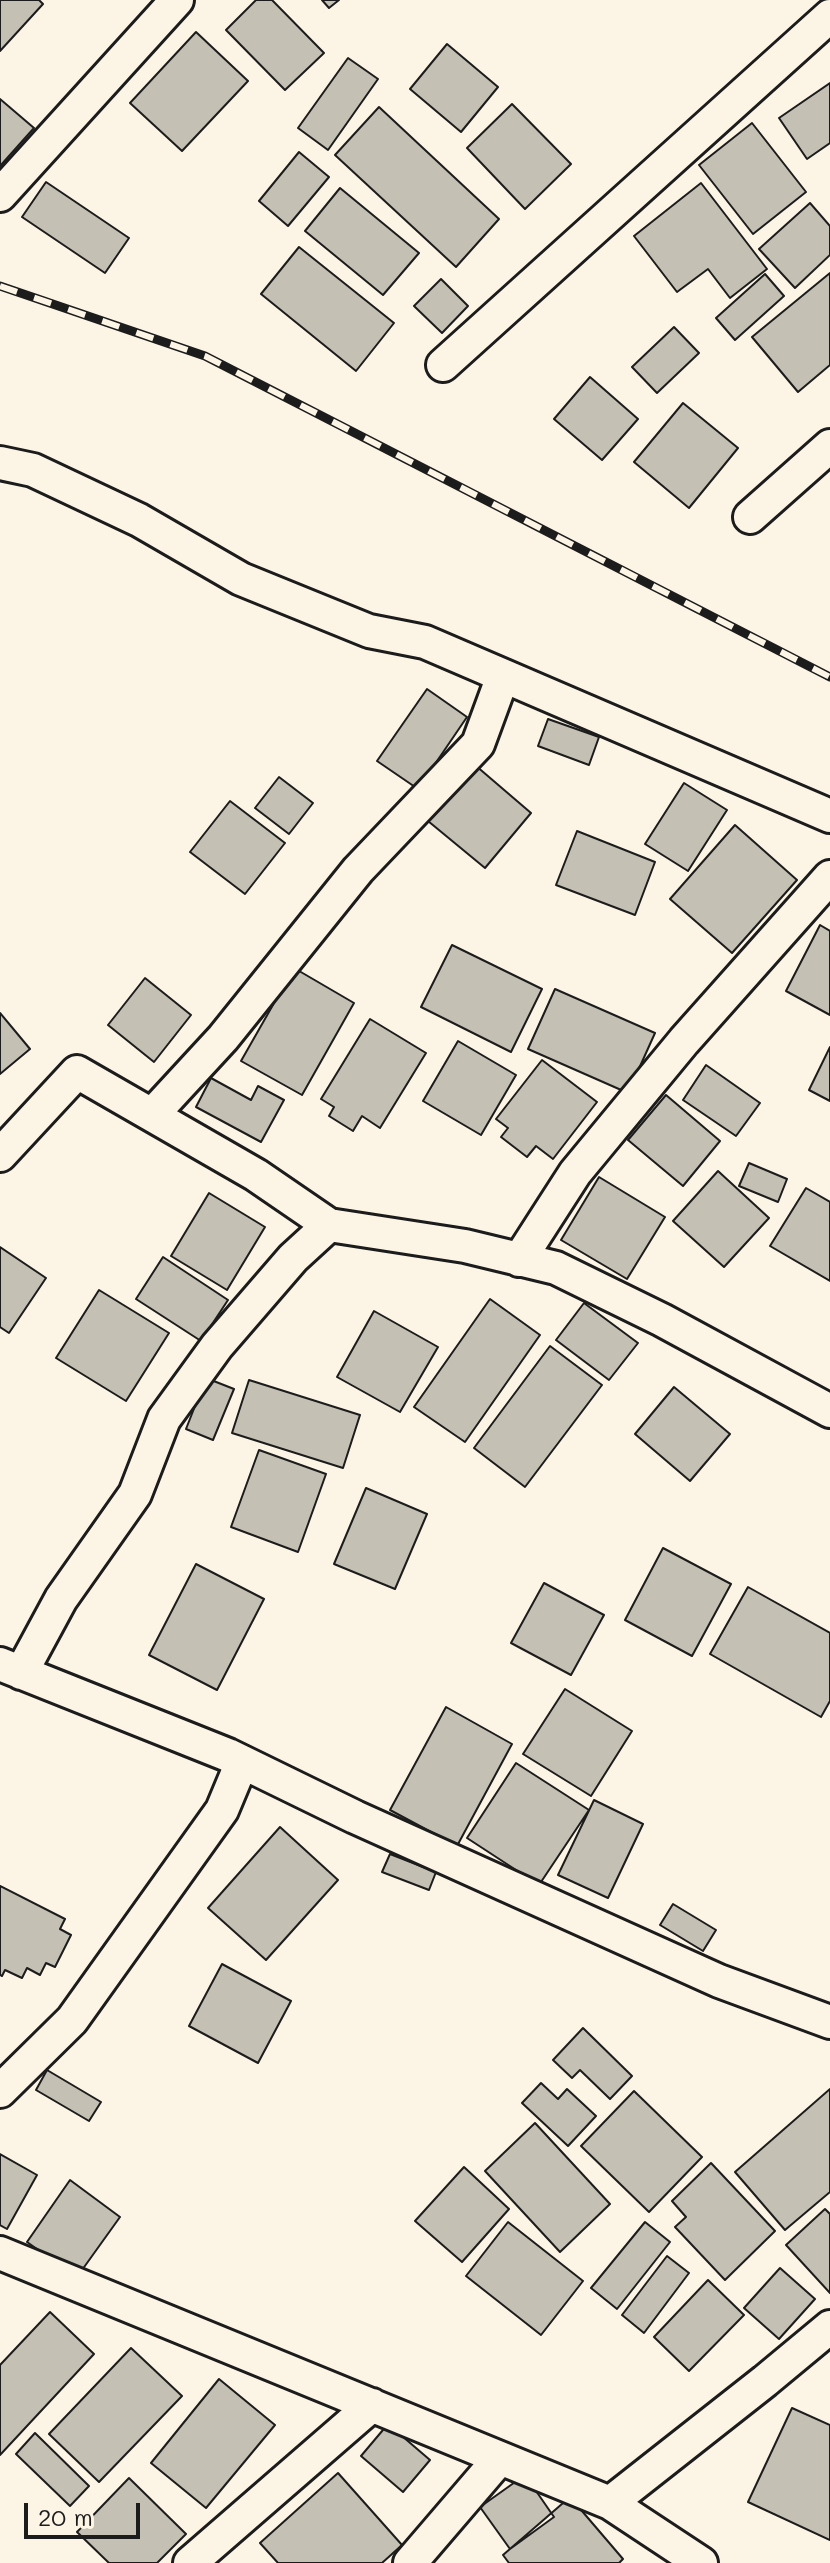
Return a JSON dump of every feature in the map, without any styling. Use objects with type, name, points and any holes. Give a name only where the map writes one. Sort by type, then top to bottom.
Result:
[{"type":"street","points":[[0,195],[177,0]]},
{"type":"street","points":[[443,365],[830,16]]},
{"type":"street","points":[[750,517],[830,446]]},
{"type":"street","points":[[0,463],[33,470],[126,514],[241,579],[369,631],[425,642],[830,816]]},
{"type":"street","points":[[152,1115],[223,1038],[358,870],[478,744],[503,676]]},
{"type":"street","points":[[519,1260],[575,1173],[684,1041],[830,877]]},
{"type":"street","points":[[0,1155],[77,1072],[256,1175],[329,1225],[465,1246],[556,1268],[662,1320],[830,1411]]},
{"type":"street","points":[[329,1225],[293,1258],[217,1346],[164,1419],[135,1494],[10,1669],[242,1762],[355,1817],[705,1975],[830,2022]]},
{"type":"street","points":[[0,2091],[72,2020],[222,1810],[242,1762]]},
{"type":"street","points":[[0,2253],[610,2503],[701,2563]]},
{"type":"street","points":[[610,2503],[830,2327]]},
{"type":"street","points":[[190,2563],[372,2405]]},
{"type":"street","points":[[410,2563],[500,2458]]},
{"type":"building","points":[[0,0],[39,0],[43,4],[0,51]]},
{"type":"building","points":[[256,0],[272,0],[324,53],[285,90],[226,30]]},
{"type":"building","points":[[322,0],[339,0],[329,8]]},
{"type":"building","points":[[196,32],[248,81],[182,151],[130,103]]},
{"type":"building","points":[[447,44],[498,87],[461,132],[410,89]]},
{"type":"building","points":[[348,58],[378,79],[328,150],[298,128]]},
{"type":"building","points":[[830,83],[830,143],[807,159],[779,118]]},
{"type":"building","points":[[0,99],[34,128],[0,166]]},
{"type":"building","points":[[512,104],[571,164],[525,209],[467,148]]},
{"type":"building","points":[[379,107],[499,219],[456,267],[335,155]]},
{"type":"building","points":[[752,123],[806,192],[753,234],[699,165]]},
{"type":"building","points":[[299,152],[329,177],[288,226],[259,201]]},
{"type":"building","points":[[46,182],[129,238],[105,273],[22,217]]},
{"type":"building","points":[[701,183],[767,269],[730,298],[708,269],[677,292],[634,236]]},
{"type":"building","points":[[340,188],[419,253],[383,295],[305,231]]},
{"type":"building","points":[[810,203],[830,226],[830,255],[795,288],[759,249]]},
{"type":"building","points":[[299,247],[394,323],[356,371],[261,294]]},
{"type":"building","points":[[830,273],[830,365],[798,392],[752,337]]},
{"type":"building","points":[[765,274],[784,296],[735,340],[716,318]]},
{"type":"building","points":[[441,279],[468,306],[442,333],[414,306]]},
{"type":"building","points":[[674,327],[699,353],[657,393],[632,367]]},
{"type":"building","points":[[590,377],[638,419],[602,460],[554,419]]},
{"type":"building","points":[[683,403],[738,448],[689,508],[634,462]]},
{"type":"building","points":[[427,689],[467,717],[418,789],[377,761]]},
{"type":"building","points":[[548,719],[599,737],[589,765],[538,746]]},
{"type":"building","points":[[475,765],[531,813],[485,868],[428,821]]},
{"type":"building","points":[[279,777],[313,803],[289,834],[255,808]]},
{"type":"building","points":[[684,783],[727,810],[688,871],[645,844]]},
{"type":"building","points":[[230,801],[285,843],[245,894],[190,852]]},
{"type":"building","points":[[735,825],[797,880],[732,953],[670,899]]},
{"type":"building","points":[[577,831],[655,862],[635,915],[556,885]]},
{"type":"building","points":[[820,925],[830,931],[830,1015],[786,991]]},
{"type":"building","points":[[452,945],[542,989],[511,1052],[421,1007]]},
{"type":"building","points":[[294,968],[354,1003],[302,1095],[241,1061]]},
{"type":"building","points":[[145,978],[191,1015],[154,1062],[108,1025]]},
{"type":"building","points":[[555,989],[655,1033],[628,1093],[528,1049]]},
{"type":"building","points":[[0,1013],[30,1049],[0,1074]]},
{"type":"building","points":[[370,1019],[426,1053],[380,1128],[362,1116],[353,1131],[329,1116],[334,1107],[321,1099]]},
{"type":"building","points":[[458,1041],[516,1075],[481,1135],[423,1101]]},
{"type":"building","points":[[830,1047],[830,1101],[809,1090]]},
{"type":"building","points":[[542,1060],[597,1102],[553,1159],[536,1146],[527,1157],[501,1137],[508,1128],[496,1119]]},
{"type":"building","points":[[706,1065],[760,1103],[736,1136],[683,1100]]},
{"type":"building","points":[[211,1078],[251,1100],[258,1086],[284,1100],[261,1142],[196,1107]]},
{"type":"building","points":[[666,1095],[720,1141],[683,1186],[628,1140]]},
{"type":"building","points":[[749,1163],[787,1179],[778,1202],[739,1186]]},
{"type":"building","points":[[718,1171],[769,1218],[724,1267],[673,1221]]},
{"type":"building","points":[[599,1177],[665,1217],[627,1279],[561,1240]]},
{"type":"building","points":[[806,1188],[830,1202],[830,1281],[770,1246]]},
{"type":"building","points":[[209,1193],[265,1227],[227,1290],[171,1256]]},
{"type":"building","points":[[0,1247],[46,1278],[9,1333],[0,1327]]},
{"type":"building","points":[[163,1257],[228,1300],[201,1341],[136,1299]]},
{"type":"building","points":[[99,1290],[169,1333],[126,1401],[56,1358]]},
{"type":"building","points":[[490,1299],[540,1335],[465,1442],[414,1407]]},
{"type":"building","points":[[584,1303],[638,1343],[609,1380],[556,1340]]},
{"type":"building","points":[[374,1311],[438,1347],[400,1412],[337,1377]]},
{"type":"building","points":[[550,1346],[602,1385],[525,1487],[474,1448]]},
{"type":"building","points":[[206,1378],[234,1389],[213,1440],[186,1429]]},
{"type":"building","points":[[249,1380],[360,1415],[343,1468],[232,1433]]},
{"type":"building","points":[[674,1387],[730,1434],[690,1481],[635,1434]]},
{"type":"building","points":[[259,1450],[326,1474],[298,1552],[231,1527]]},
{"type":"building","points":[[366,1488],[427,1514],[395,1589],[334,1564]]},
{"type":"building","points":[[663,1548],[731,1584],[692,1656],[625,1620]]},
{"type":"building","points":[[196,1564],[264,1599],[217,1690],[149,1655]]},
{"type":"building","points":[[544,1583],[604,1615],[571,1675],[511,1643]]},
{"type":"building","points":[[748,1587],[830,1633],[830,1701],[821,1717],[710,1654]]},
{"type":"building","points":[[565,1689],[632,1731],[591,1796],[523,1754]]},
{"type":"building","points":[[446,1707],[512,1744],[457,1846],[390,1810]]},
{"type":"building","points":[[516,1763],[589,1810],[539,1885],[467,1838]]},
{"type":"building","points":[[594,1800],[643,1824],[608,1898],[558,1875]]},
{"type":"building","points":[[280,1827],[338,1880],[266,1960],[208,1908]]},
{"type":"building","points":[[390,1854],[436,1872],[429,1890],[382,1872]]},
{"type":"building","points":[[0,1886],[65,1919],[60,1929],[71,1935],[55,1967],[46,1963],[40,1975],[27,1968],[22,1978],[5,1970],[0,1975]]},
{"type":"building","points":[[673,1904],[716,1930],[703,1951],[660,1925]]},
{"type":"building","points":[[222,1964],[291,2001],[258,2063],[189,2026]]},
{"type":"building","points":[[583,2028],[632,2076],[610,2099],[580,2070],[572,2078],[553,2060]]},
{"type":"building","points":[[47,2070],[101,2102],[89,2121],[36,2090]]},
{"type":"building","points":[[541,2083],[558,2099],[567,2089],[596,2116],[568,2146],[522,2103]]},
{"type":"building","points":[[830,2089],[830,2192],[785,2230],[735,2172]]},
{"type":"building","points":[[634,2091],[702,2157],[649,2212],[581,2146]]},
{"type":"building","points":[[535,2123],[610,2204],[560,2252],[485,2171]]},
{"type":"building","points":[[0,2154],[37,2175],[7,2229],[0,2225]]},
{"type":"building","points":[[711,2163],[775,2231],[725,2280],[675,2227],[686,2217],[672,2201]]},
{"type":"building","points":[[464,2167],[509,2209],[462,2262],[415,2221]]},
{"type":"building","points":[[70,2180],[120,2217],[77,2277],[27,2242]]},
{"type":"building","points":[[825,2209],[830,2214],[830,2293],[786,2245]]},
{"type":"building","points":[[508,2222],[583,2281],[541,2335],[466,2276]]},
{"type":"building","points":[[645,2222],[670,2242],[617,2309],[591,2288]]},
{"type":"building","points":[[667,2256],[689,2273],[644,2333],[622,2315]]},
{"type":"building","points":[[780,2268],[815,2299],[779,2339],[744,2308]]},
{"type":"building","points":[[708,2280],[744,2315],[689,2371],[654,2337]]},
{"type":"building","points":[[50,2312],[94,2354],[0,2455],[0,2365]]},
{"type":"building","points":[[131,2348],[182,2396],[99,2482],[49,2434]]},
{"type":"building","points":[[219,2379],[275,2425],[206,2508],[151,2463]]},
{"type":"building","points":[[792,2408],[830,2425],[830,2540],[748,2502]]},
{"type":"building","points":[[388,2424],[430,2460],[403,2492],[361,2456]]},
{"type":"building","points":[[35,2433],[89,2486],[70,2506],[16,2454]]},
{"type":"building","points":[[338,2473],[402,2545],[382,2563],[278,2563],[260,2543]]},
{"type":"building","points":[[525,2475],[554,2517],[510,2549],[480,2507]]},
{"type":"building","points":[[129,2478],[186,2534],[157,2563],[109,2563],[77,2532]]},
{"type":"building","points":[[570,2497],[623,2559],[619,2563],[509,2563],[503,2555]]},
{"type":"railway","points":[[0,286],[205,356],[830,677]]}]
